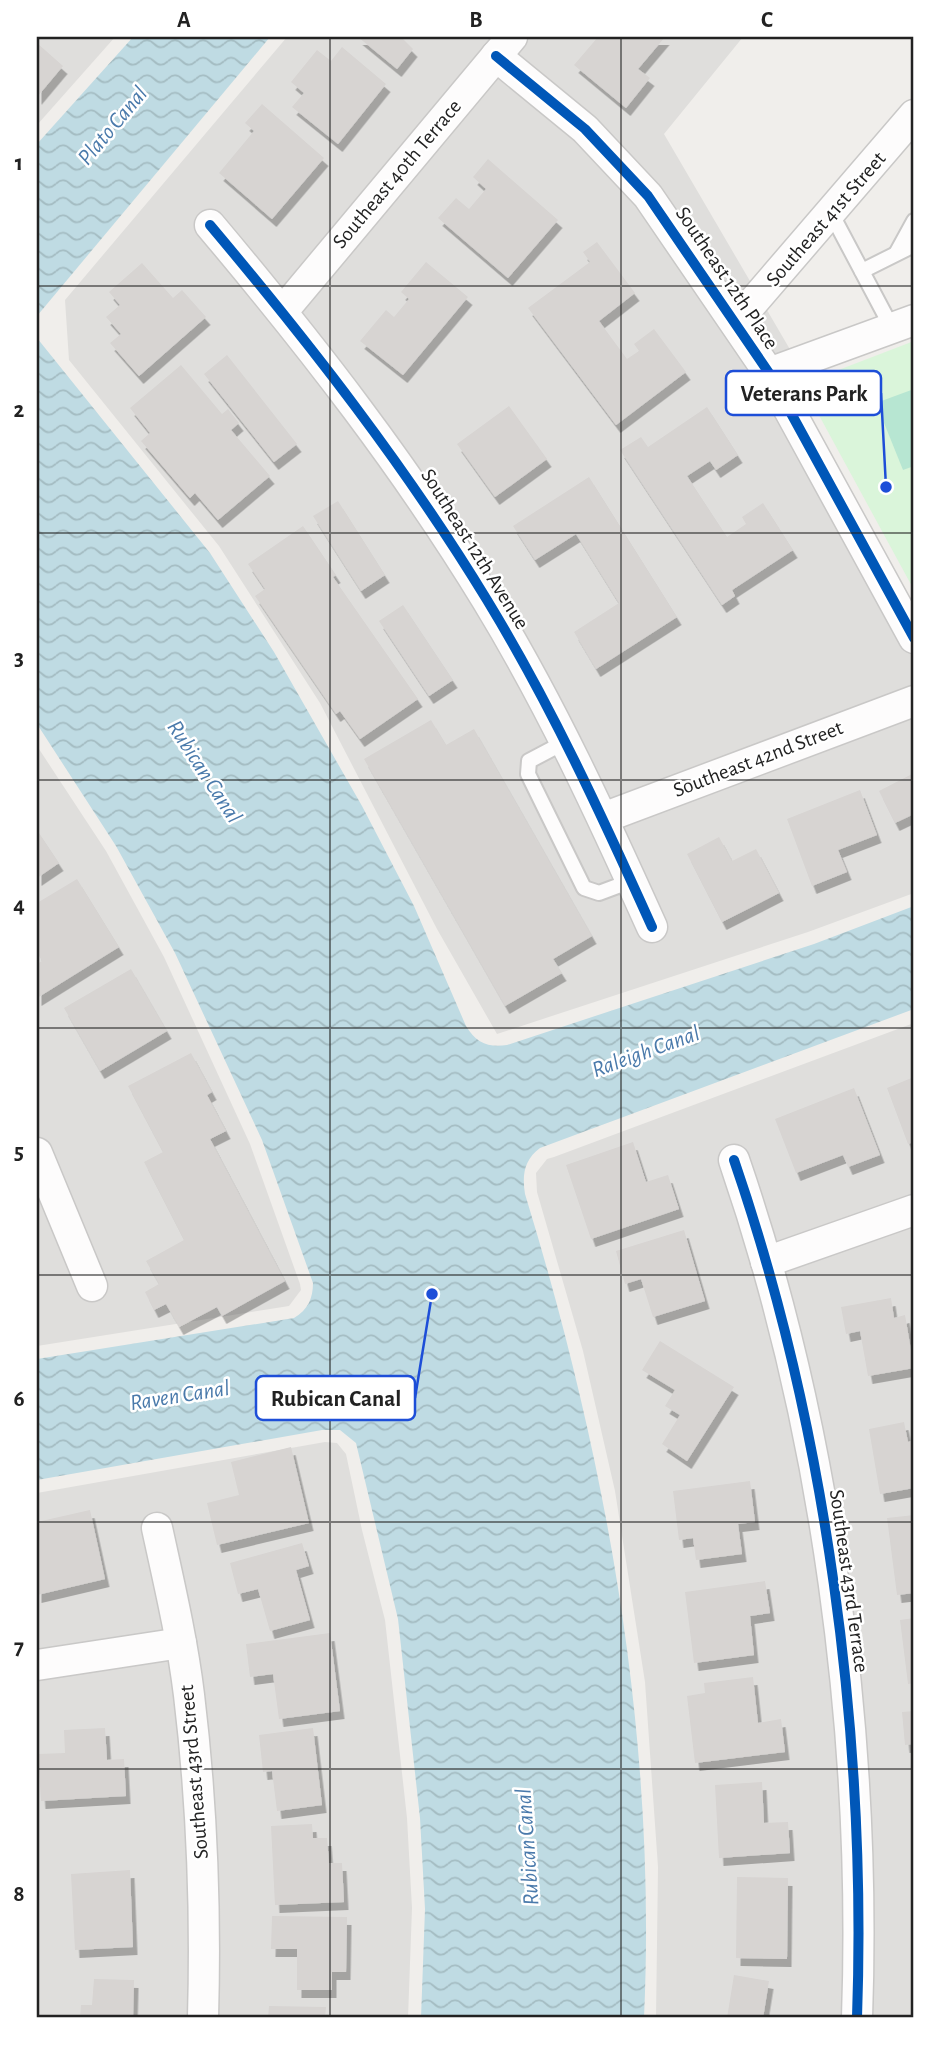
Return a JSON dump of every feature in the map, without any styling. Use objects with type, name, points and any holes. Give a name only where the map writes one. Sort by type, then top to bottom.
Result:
[{"type":"street","name":"Southeast 40th Terrace","points":[[283,311],[504,46]]},
{"type":"street","name":"Southeast 12th Place","points":[[504,46],[628,172],[736,322],[769,373],[914,638]]},
{"type":"street","name":"Southeast 41st Street","points":[[736,322],[914,114]]},
{"type":"street","name":"Southeast 12th Avenue","points":[[210,225],[283,311],[401,468],[488,601],[565,742],[652,927]]},
{"type":"street","points":[[769,373],[903,324]]},
{"type":"street","name":"Southeast 42nd Street","points":[[603,818],[914,701]]},
{"type":"street","name":"Southeast 43rd Terrace","points":[[734,1160],[766,1262],[808,1444],[830,1563],[845,1683],[855,1804],[857,2018]]},
{"type":"street","points":[[40,1167],[92,1286]]},
{"type":"street","points":[[766,1262],[914,1210]]},
{"type":"street","name":"Southeast 43rd Street","points":[[157,1528],[181,1643],[199,1796],[204,1891],[203,2018]]},
{"type":"street","points":[[37,1665],[181,1643]]},
{"type":"lane","points":[[831,213],[862,271],[903,324]]},
{"type":"lane","points":[[897,252],[914,221]]},
{"type":"lane","points":[[862,271],[914,245]]},
{"type":"lane","points":[[565,742],[529,761],[528,774],[584,888],[599,893],[631,881]]},
{"type":"shaded area","points":[[37,37],[115,37],[37,125]]},
{"type":"shaded area","points":[[287,37],[743,37],[664,134],[802,370],[791,377],[790,385],[914,615],[914,893],[808,932],[497,1034],[437,929],[320,703],[219,546],[69,360],[65,300]]},
{"type":"shaded area","points":[[37,746],[106,851],[164,957],[250,1144],[300,1284],[301,1290],[289,1306],[37,1346]]},
{"type":"shaded area","points":[[914,1023],[914,2018],[656,2018],[658,1867],[645,1682],[615,1491],[583,1351],[537,1192],[536,1173],[547,1159]]},
{"type":"shaded area","points":[[325,1442],[337,1443],[346,1454],[385,1620],[407,1818],[412,1908],[408,2018],[37,2018],[37,1493]]},
{"type":"green space","points":[[914,341],[914,590],[802,384]]},
{"type":"green space","points":[[914,389],[914,466],[903,470],[876,403]]},
{"type":"water","name":"Plato Canal","points":[[133,37],[270,37],[37,316],[37,144]]},
{"type":"water","points":[[37,338],[210,553],[274,652],[362,806],[414,906],[466,1026],[479,1040],[494,1046],[507,1045],[814,944],[914,906],[914,1009],[540,1148],[525,1168],[525,1194],[580,1396],[620,1601],[634,1705],[642,1809],[646,1913],[644,2018],[421,2018],[425,1909],[420,1818],[398,1619],[356,1443],[340,1430],[322,1430],[37,1480],[37,1359],[294,1318],[309,1303],[313,1283],[262,1140],[175,953],[116,846],[37,724]]},
{"type":"building","points":[[358,37],[401,37],[413,49],[397,69]]},
{"type":"building","points":[[598,37],[665,37],[638,69],[650,78],[626,108],[574,65]]},
{"type":"building","points":[[37,43],[63,66],[37,97]]},
{"type":"building","points":[[342,47],[386,84],[338,144],[292,107],[304,93],[291,82],[317,50],[331,61]]},
{"type":"building","points":[[262,104],[324,158],[272,219],[219,173],[254,131],[245,123]]},
{"type":"building","points":[[488,159],[558,220],[508,278],[438,218],[456,198],[469,209],[486,189],[473,177]]},
{"type":"building","points":[[597,242],[635,293],[599,321],[627,359],[639,351],[634,344],[654,329],[686,372],[616,425],[528,308],[590,262],[583,252]]},
{"type":"building","points":[[426,262],[468,297],[403,375],[360,341],[386,310],[394,317],[409,299],[401,292]]},
{"type":"building","points":[[142,263],[173,298],[182,290],[206,317],[139,376],[110,343],[121,334],[106,317],[120,305],[109,292]]},
{"type":"building","points":[[227,355],[297,444],[274,462],[204,374]]},
{"type":"building","points":[[181,365],[222,414],[228,409],[239,423],[231,430],[270,476],[218,520],[195,493],[190,498],[141,441],[150,433],[130,408]]},
{"type":"building","points":[[509,406],[547,459],[495,497],[457,444]]},
{"type":"building","points":[[707,407],[738,455],[716,470],[710,461],[687,476],[727,537],[746,524],[742,517],[763,503],[793,550],[732,590],[735,596],[722,605],[620,450],[641,437],[648,447]]},
{"type":"building","points":[[589,477],[677,617],[596,669],[574,632],[619,603],[576,534],[535,560],[513,526]]},
{"type":"building","points":[[338,501],[385,575],[361,591],[313,516]]},
{"type":"building","points":[[303,526],[336,575],[333,577],[418,699],[360,739],[340,711],[336,714],[255,596],[265,589],[248,564]]},
{"type":"building","points":[[403,605],[453,680],[429,696],[379,621]]},
{"type":"building","points":[[431,720],[446,745],[474,729],[592,936],[553,959],[562,973],[505,1006],[364,759]]},
{"type":"building","points":[[914,773],[914,814],[895,823],[879,791]]},
{"type":"building","points":[[860,790],[877,835],[838,850],[847,872],[812,886],[787,819]]},
{"type":"building","points":[[37,830],[59,863],[37,878]]},
{"type":"building","points":[[719,837],[732,861],[756,849],[779,893],[722,922],[687,854]]},
{"type":"building","points":[[77,879],[119,947],[37,998],[37,964],[42,961],[37,952],[37,903]]},
{"type":"building","points":[[131,969],[167,1031],[100,1071],[64,1008]]},
{"type":"building","points":[[191,1053],[212,1092],[207,1095],[226,1131],[210,1139],[285,1281],[222,1316],[217,1307],[179,1327],[166,1304],[154,1310],[145,1292],[159,1284],[146,1261],[184,1240],[144,1162],[163,1152],[128,1086]]},
{"type":"building","points":[[914,1077],[914,1142],[908,1144],[887,1088]]},
{"type":"building","points":[[854,1088],[880,1155],[848,1167],[843,1155],[796,1173],[775,1119]]},
{"type":"building","points":[[633,1142],[646,1182],[668,1175],[679,1209],[591,1239],[566,1165]]},
{"type":"building","points":[[684,1230],[705,1301],[653,1317],[641,1279],[625,1284],[616,1251]]},
{"type":"building","points":[[891,1298],[894,1318],[905,1315],[914,1368],[868,1376],[860,1331],[846,1334],[841,1307]]},
{"type":"building","points":[[660,1341],[734,1387],[687,1461],[662,1444],[680,1415],[665,1406],[675,1390],[642,1370]]},
{"type":"building","points":[[904,1422],[908,1442],[914,1440],[914,1488],[880,1494],[869,1429]]},
{"type":"building","points":[[291,1447],[309,1523],[217,1545],[207,1503],[239,1495],[231,1462]]},
{"type":"building","points":[[750,1481],[755,1522],[738,1524],[742,1554],[696,1560],[693,1538],[679,1540],[673,1491]]},
{"type":"building","points":[[90,1510],[105,1579],[37,1595],[37,1522]]},
{"type":"building","points":[[914,1515],[914,1593],[897,1595],[887,1518]]},
{"type":"building","points":[[302,1543],[309,1566],[296,1570],[310,1620],[270,1631],[258,1589],[238,1594],[230,1563]]},
{"type":"building","points":[[765,1581],[770,1613],[750,1616],[754,1655],[694,1663],[685,1592]]},
{"type":"building","points":[[914,1618],[914,1683],[908,1684],[900,1620]]},
{"type":"building","points":[[330,1633],[340,1711],[279,1719],[273,1674],[250,1677],[246,1644]]},
{"type":"building","points":[[753,1677],[758,1723],[781,1719],[785,1752],[695,1763],[687,1696],[705,1693],[704,1683]]},
{"type":"building","points":[[914,1711],[914,1744],[905,1745],[902,1712]]},
{"type":"building","points":[[105,1728],[107,1760],[124,1759],[126,1796],[41,1801],[38,1754],[65,1753],[64,1730]]},
{"type":"building","points":[[313,1728],[322,1805],[277,1811],[272,1771],[263,1772],[259,1735]]},
{"type":"building","points":[[762,1782],[764,1823],[788,1822],[790,1853],[719,1858],[715,1785]]},
{"type":"building","points":[[312,1824],[313,1838],[327,1838],[329,1863],[342,1863],[344,1902],[275,1905],[271,1826]]},
{"type":"building","points":[[130,1870],[133,1947],[75,1950],[71,1874]]},
{"type":"building","points":[[737,1877],[788,1878],[787,1959],[736,1958]]},
{"type":"building","points":[[272,1916],[347,1917],[346,1972],[332,1972],[332,1990],[297,1990],[297,1949],[271,1949]]},
{"type":"building","points":[[734,1975],[769,1981],[763,2018],[727,2018]]},
{"type":"building","points":[[94,1979],[134,1980],[133,2018],[80,2018],[81,2005],[92,2005]]},
{"type":"building","points":[[269,2006],[326,2007],[325,2018],[268,2018]]},
{"type":"cycle path","points":[[496,56],[585,129],[648,196],[769,373],[914,638]]},
{"type":"cycle path","points":[[210,225],[356,408],[424,502],[487,600],[554,720],[652,927]]},
{"type":"cycle path","points":[[734,1160],[766,1262],[793,1367],[816,1474],[834,1583],[847,1693],[855,1803],[857,2018]]},
{"type":"place","name":"Veterans Park","points":[[886,487]]},
{"type":"place","name":"Rubican Canal","points":[[432,1294]]},
{"type":"water label","name":"Raleigh Canal","points":[[646,1052]]},
{"type":"water label","name":"Raven Canal","points":[[180,1396]]}]
